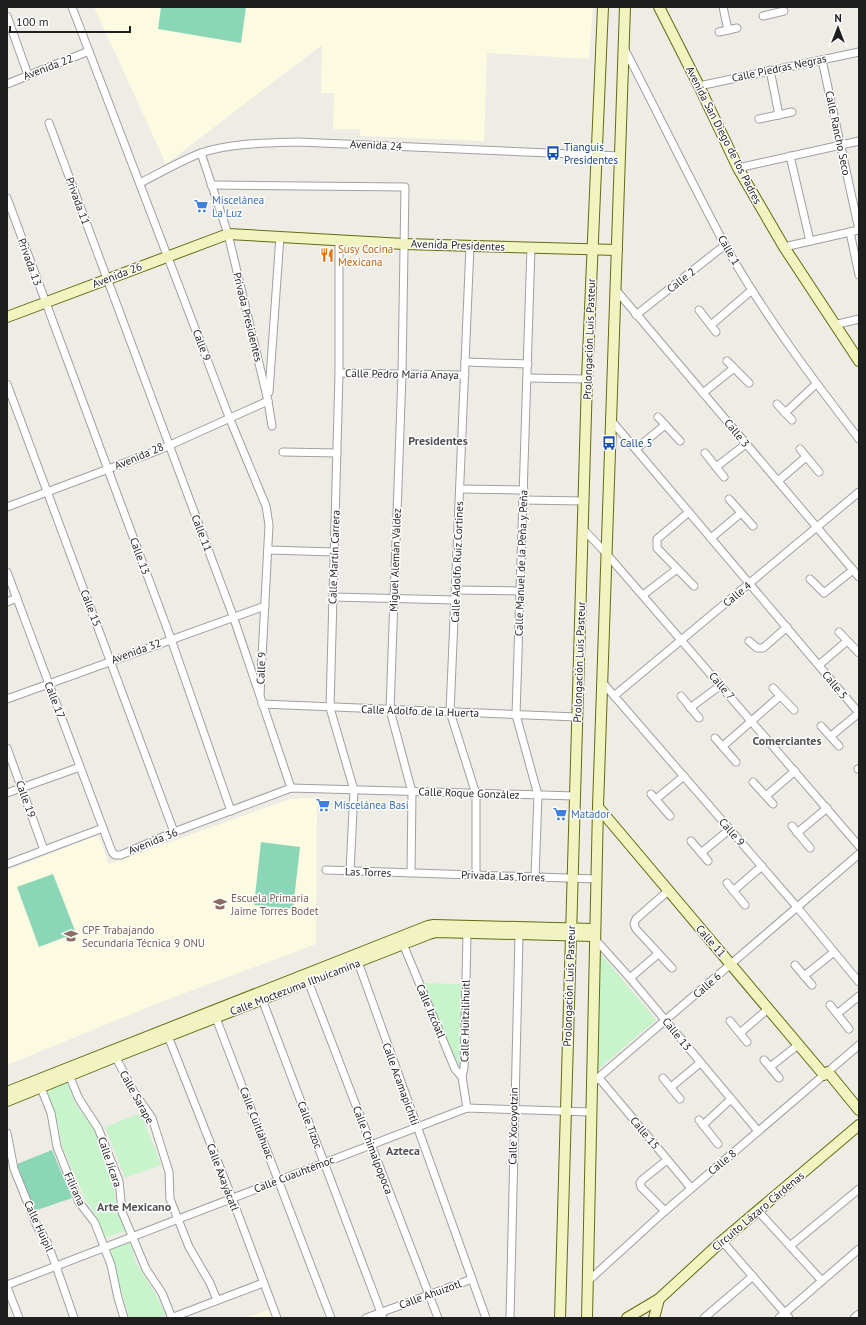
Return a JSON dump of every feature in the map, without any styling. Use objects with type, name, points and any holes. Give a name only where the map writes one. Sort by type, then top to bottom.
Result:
[{"type":"street","name":"Calle 9","points":[[72,7],[229,417],[266,506],[269,525],[260,695]]},
{"type":"street","name":"Prolongación Luis Pasteur","points":[[560,1318],[587,379],[603,7]]},
{"type":"street","points":[[587,1318],[590,1112],[595,1081],[594,934],[603,683],[605,552],[609,418],[616,290],[625,7]]},
{"type":"street","name":"Avenida San Diego de los Padres","points":[[659,7],[700,86],[738,168],[784,247],[859,361]]},
{"type":"street","points":[[723,7],[728,30]]},
{"type":"street","points":[[763,16],[772,10],[784,11]]},
{"type":"street","points":[[7,16],[28,75]]},
{"type":"street","points":[[719,32],[737,28]]},
{"type":"street","name":"Calle 1","points":[[624,46],[725,245],[752,290],[816,384],[859,440]]},
{"type":"street","name":"Avenida 22","points":[[7,84],[89,51]]},
{"type":"street","name":"Calle Piedras Negras","points":[[700,86],[859,52]]},
{"type":"street","name":"Calle Rancho Seco","points":[[822,60],[859,230]]},
{"type":"street","points":[[770,70],[779,115]]},
{"type":"street","points":[[759,119],[792,112]]},
{"type":"street","name":"Privada 11","points":[[49,123],[107,279]]},
{"type":"street","points":[[738,168],[859,141]]},
{"type":"street","name":"Avenida 24","points":[[140,183],[201,153],[235,146],[298,142],[620,156]]},
{"type":"street","points":[[201,153],[228,234]]},
{"type":"street","points":[[790,156],[810,241]]},
{"type":"street","name":"Miguel Alemán Váldez","points":[[211,185],[404,187],[402,374],[390,710],[412,792],[410,873]]},
{"type":"street","name":"Privada 13","points":[[7,198],[46,303]]},
{"type":"street","points":[[784,247],[859,230]]},
{"type":"street","points":[[850,232],[859,275]]},
{"type":"street","name":"Avenida 26","points":[[7,317],[228,234]]},
{"type":"street","name":"Avenida Presidentes","points":[[228,234],[404,244],[617,250]]},
{"type":"street","name":"Privada Presidentes","points":[[228,234],[268,400]]},
{"type":"street","points":[[272,426],[268,400],[280,236]]},
{"type":"street","name":"Calle Martín Carrera","points":[[339,240],[339,373],[330,708],[354,790],[350,871]]},
{"type":"street","name":"Calle 2","points":[[636,315],[725,245]]},
{"type":"street","name":"Calle Adolfo Ruiz Cortines","points":[[470,246],[450,712],[476,794],[476,875]]},
{"type":"street","name":"Calle Manuel de la Peña y Peña","points":[[532,247],[516,715],[538,795],[535,877]]},
{"type":"street","name":"Calle 11","points":[[107,279],[233,616],[291,788]]},
{"type":"street","name":"Calle 3","points":[[616,290],[859,577]]},
{"type":"street","points":[[711,325],[752,290]]},
{"type":"street","name":"Calle 13","points":[[46,303],[171,639],[231,811]]},
{"type":"street","points":[[699,310],[716,332]]},
{"type":"street","points":[[834,325],[859,319]]},
{"type":"street","points":[[727,361],[749,383]]},
{"type":"street","name":"Calle Pedro María Anaya","points":[[465,362],[528,364]]},
{"type":"street","points":[[703,393],[734,368]]},
{"type":"street","name":"Calle Pedro María Anaya","points":[[339,373],[465,375]]},
{"type":"street","points":[[528,378],[587,379]]},
{"type":"street","name":"Calle 15","points":[[7,384],[174,832]]},
{"type":"street","points":[[785,413],[816,384]]},
{"type":"street","name":"Avenida 28","points":[[7,507],[159,450],[168,444],[268,400]]},
{"type":"street","points":[[777,404],[792,420]]},
{"type":"street","points":[[658,417],[680,441]]},
{"type":"street","name":"Calle 5","points":[[609,418],[859,713]]},
{"type":"street","points":[[636,449],[665,425]]},
{"type":"street","points":[[716,467],[746,444]]},
{"type":"street","points":[[800,449],[819,472]]},
{"type":"street","points":[[283,452],[337,453]]},
{"type":"street","points":[[706,453],[724,476]]},
{"type":"street","points":[[778,481],[806,457]]},
{"type":"street","points":[[460,489],[524,490]]},
{"type":"street","name":"Calle 4","points":[[614,696],[859,492]]},
{"type":"street","points":[[729,499],[754,526]]},
{"type":"street","points":[[523,500],[584,501]]},
{"type":"street","points":[[689,512],[657,539],[656,544],[657,548],[694,586]]},
{"type":"street","points":[[711,538],[741,513]]},
{"type":"street","name":"Calle 7","points":[[583,529],[643,595],[859,846]]},
{"type":"street","points":[[268,550],[334,552]]},
{"type":"street","points":[[643,595],[677,569]]},
{"type":"street","points":[[810,579],[824,593],[853,570]]},
{"type":"street","name":"Calle 17","points":[[7,572],[103,828]]},
{"type":"street","points":[[456,590],[520,591]]},
{"type":"street","points":[[333,597],[455,600]]},
{"type":"street","points":[[7,602],[17,598]]},
{"type":"street","name":"Avenida 32","points":[[7,699],[233,616],[265,606]]},
{"type":"street","points":[[749,641],[757,648],[763,648],[787,627]]},
{"type":"street","points":[[839,632],[859,653]]},
{"type":"street","points":[[819,666],[847,641]]},
{"type":"street","name":"Calle 9","points":[[603,683],[762,866],[859,982]]},
{"type":"street","points":[[690,708],[721,685]]},
{"type":"street","points":[[773,688],[794,710]]},
{"type":"street","points":[[681,696],[699,718]]},
{"type":"street","points":[[723,746],[780,696]]},
{"type":"street","name":"Calle Adolfo de la Huerta","points":[[262,704],[577,717]]},
{"type":"street","points":[[830,736],[859,713]]},
{"type":"street","points":[[821,726],[839,746]]},
{"type":"street","points":[[715,738],[736,762]]},
{"type":"street","name":"Calle 19","points":[[7,748],[44,850]]},
{"type":"street","points":[[7,793],[80,767]]},
{"type":"street","points":[[766,796],[795,771]]},
{"type":"street","points":[[670,816],[654,796],[684,776]]},
{"type":"street","points":[[753,782],[773,804]]},
{"type":"street","name":"Avenida 36","points":[[103,828],[112,852],[116,855],[291,788]]},
{"type":"street","name":"Calle Roque González","points":[[291,788],[575,796]]},
{"type":"street","name":"Calle 11","points":[[598,807],[798,1045],[859,1110]]},
{"type":"street","points":[[798,833],[827,808]]},
{"type":"street","points":[[792,826],[810,848]]},
{"type":"street","points":[[7,864],[103,828]]},
{"type":"street","points":[[701,853],[730,829]]},
{"type":"street","points":[[692,841],[708,861]]},
{"type":"street","name":"Calle 6","points":[[595,1081],[859,854]]},
{"type":"street","points":[[733,891],[762,866]]},
{"type":"street","name":"Las Torres","points":[[326,870],[410,873]]},
{"type":"street","name":"Privada Las Torres","points":[[410,873],[596,878]]},
{"type":"street","points":[[727,883],[745,905]]},
{"type":"street","points":[[668,891],[636,919],[634,924],[636,929],[672,968]]},
{"type":"street","name":"Calle Moctezuma Ilhuicamina","points":[[7,1101],[39,1084],[428,926],[434,925],[594,934]]},
{"type":"street","name":"Calle Moctezuma Ilhuicamina","points":[[7,1092],[69,1075],[114,1053],[168,1036],[216,1018],[402,944],[436,932],[519,935],[571,932]]},
{"type":"street","name":"Calle Huitzilíhuitl","points":[[466,934],[464,1068],[462,1077],[467,1108]]},
{"type":"street","name":"Calle 13","points":[[594,934],[758,1131]]},
{"type":"street","name":"Calle Xocoyotzin","points":[[510,1318],[519,935]]},
{"type":"street","name":"Calle Izcóatl","points":[[402,944],[455,1069],[462,1077]]},
{"type":"street","points":[[804,976],[834,952]]},
{"type":"street","points":[[630,978],[658,954]]},
{"type":"street","name":"Calle Acamapichtli","points":[[358,962],[416,1127],[486,1318]]},
{"type":"street","points":[[794,965],[812,986]]},
{"type":"street","name":"Calle Chimalpopoca","points":[[308,981],[438,1318]]},
{"type":"street","points":[[837,1014],[859,996]]},
{"type":"street","name":"Calle Tízoc","points":[[262,999],[382,1315]]},
{"type":"street","points":[[830,1005],[849,1029]]},
{"type":"street","points":[[740,1033],[768,1009]]},
{"type":"street","name":"Calle Cuitláhuac","points":[[216,1018],[331,1318]]},
{"type":"street","points":[[730,1021],[747,1042]]},
{"type":"street","name":"Calle Axayácatl","points":[[168,1036],[232,1198],[277,1318]]},
{"type":"street","points":[[770,1068],[798,1045]]},
{"type":"street","name":"Calle 8","points":[[588,1282],[691,1188],[859,1045]]},
{"type":"street","name":"Calle Sarape","points":[[114,1053],[152,1118],[169,1172],[170,1200],[189,1247],[210,1283],[217,1300]]},
{"type":"street","points":[[764,1060],[779,1078]]},
{"type":"street","points":[[671,1088],[700,1063]]},
{"type":"street","name":"Calle Jícara","points":[[69,1075],[79,1099],[98,1128],[119,1181],[122,1212],[134,1236],[146,1269],[162,1293],[171,1318]]},
{"type":"street","points":[[663,1078],[680,1099]]},
{"type":"street","name":"Calle 15","points":[[595,1081],[691,1188]]},
{"type":"street","name":"Filirana","points":[[39,1084],[51,1113],[57,1147],[79,1202],[95,1223],[112,1265],[118,1298],[124,1318]]},
{"type":"street","points":[[718,1144],[701,1122],[730,1099]]},
{"type":"street","name":"Calle Cuauhtémoc","points":[[7,1286],[104,1247],[467,1108],[590,1112]]},
{"type":"street","name":"Circuito Lázaro Cárdenas","points":[[627,1318],[659,1299],[722,1241],[859,1125]]},
{"type":"street","name":"Calle Huipil","points":[[7,1133],[14,1169],[36,1226],[47,1242],[74,1318]]},
{"type":"street","points":[[665,1211],[640,1183],[667,1160]]},
{"type":"street","points":[[790,1246],[859,1189]]},
{"type":"street","points":[[758,1211],[822,1281]]},
{"type":"street","points":[[722,1241],[753,1276],[784,1316],[859,1249]]},
{"type":"street","points":[[704,1318],[753,1276]]},
{"type":"street","name":"Calle Ahuízotl","points":[[366,1318],[382,1315],[472,1279]]},
{"type":"street","points":[[171,1318],[263,1283]]},
{"type":"street","points":[[7,1286],[18,1318]]},
{"type":"street","points":[[654,1318],[659,1299]]},
{"type":"street","points":[[854,1318],[859,1314]]},
{"type":"shaded area","points":[[94,7],[593,7],[589,59],[487,53],[484,141],[360,136],[360,129],[333,129],[334,93],[321,93],[322,45],[166,164]]},
{"type":"shaded area","points":[[317,798],[316,944],[161,1002],[7,1065],[7,871],[98,835],[109,864],[290,799]]},
{"type":"shaded area","points":[[270,1309],[273,1318],[246,1318]]},
{"type":"green space","points":[[161,7],[246,7],[241,43],[158,29]]},
{"type":"green space","points":[[261,842],[300,847],[293,909],[254,905]]},
{"type":"green space","points":[[53,874],[76,933],[39,947],[17,887]]},
{"type":"green space","points":[[600,953],[656,1020],[597,1070]]},
{"type":"green space","points":[[420,983],[463,984],[462,1070],[458,1070]]},
{"type":"green space","points":[[67,1080],[75,1103],[94,1129],[113,1181],[116,1209],[126,1231],[105,1238],[99,1220],[85,1199],[62,1145],[56,1114],[46,1090]]},
{"type":"green space","points":[[141,1113],[161,1165],[125,1178],[105,1127]]},
{"type":"green space","points":[[52,1150],[72,1198],[34,1211],[17,1164]]},
{"type":"green space","points":[[130,1241],[135,1261],[156,1295],[166,1315],[156,1318],[129,1318],[109,1248]]},
{"type":"place","name":"Tianguis Presidentes","points":[[553,153]]},
{"type":"place","name":"Miscelánea La Luz","points":[[201,206]]},
{"type":"place","name":"Susy Cocina Mexicana","points":[[327,255]]},
{"type":"place","name":"Calle 5","points":[[609,443]]},
{"type":"place","name":"Miscelánea Basi","points":[[323,805]]},
{"type":"place","name":"Matador","points":[[560,814]]},
{"type":"place","name":"Escuela Primaria Jaime Torres Bodet","points":[[220,904]]},
{"type":"place","name":"CPF Trabajando Secundaria Técnica 9 ONU","points":[[71,936]]},
{"type":"district","name":"Presidentes","points":[[438,440]]},
{"type":"district","name":"Comerciantes","points":[[787,740]]},
{"type":"district","name":"Azteca","points":[[403,1150]]},
{"type":"district","name":"Arte Mexicano","points":[[134,1206]]}]
